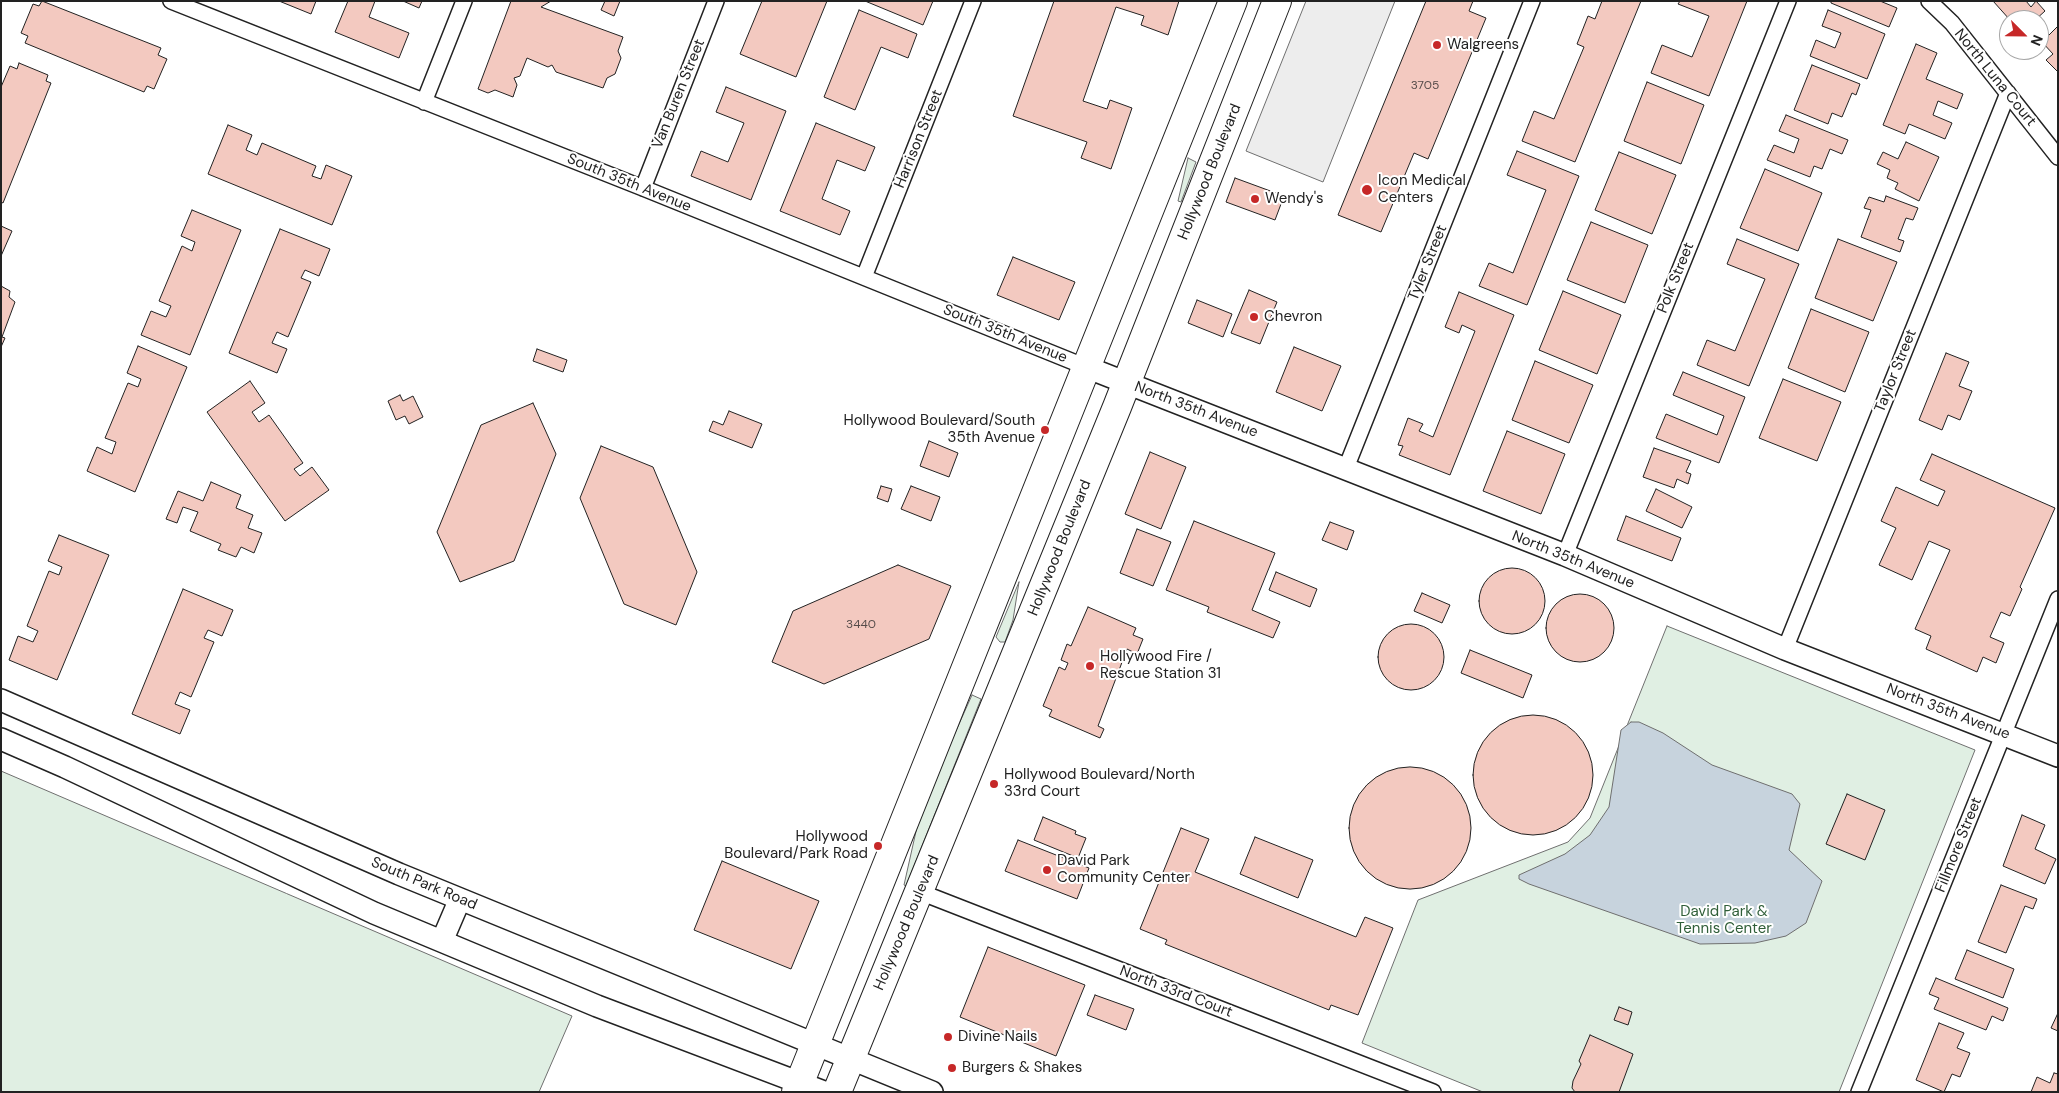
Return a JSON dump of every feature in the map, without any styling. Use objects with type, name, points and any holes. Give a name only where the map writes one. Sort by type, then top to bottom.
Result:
[{"type":"highway","points":[[798,1087],[1232,1]]},
{"type":"highway","name":"Hollywood Boulevard","points":[[837,1092],[1126,383],[1277,1]]},
{"type":"street","name":"South 35th Avenue","points":[[170,1],[205,7],[424,102],[1086,367]]},
{"type":"street","points":[[424,102],[464,1]]},
{"type":"street","name":"Van Buren Street","points":[[642,188],[716,1]]},
{"type":"street","name":"Harrison Street","points":[[864,277],[974,1]]},
{"type":"street","name":"Tyler Street","points":[[1346,468],[1532,1]]},
{"type":"street","name":"Polk Street","points":[[1565,555],[1788,1]]},
{"type":"street","name":"North Luna Court","points":[[1929,1],[1952,23],[2058,157]]},
{"type":"street","name":"Taylor Street","points":[[1785,649],[2008,93]]},
{"type":"street","name":"North 35th Avenue","points":[[1086,367],[1565,555],[1785,649],[2058,756]]},
{"type":"street","name":"Fillmore Street","points":[[1860,1092],[2058,599]]},
{"type":"street","name":"South Park Road","points":[[1,700],[297,830],[460,899],[814,1046],[850,1058],[932,1092]]},
{"type":"street","points":[[1,739],[65,767],[374,913],[798,1087],[824,1092]]},
{"type":"street","name":"North 33rd Court","points":[[920,892],[1433,1092]]},
{"type":"street","points":[[442,942],[460,899]]},
{"type":"green space","points":[[1188,158],[1196,162],[1181,202],[1178,201]]},
{"type":"green space","points":[[1019,582],[1013,620],[1005,642],[1000,642],[996,637]]},
{"type":"green space","name":"David Park & Tennis Center","points":[[1667,626],[1975,750],[1839,1092],[1483,1092],[1362,1043],[1418,900],[1568,842],[1590,818]]},
{"type":"green space","points":[[972,695],[981,699],[906,886],[904,885],[921,809]]},
{"type":"green space","points":[[1,771],[572,1016],[539,1092],[1,1092]]},
{"type":"shaded area","points":[[1306,1],[1395,1],[1323,182],[1246,151]]},
{"type":"shaded area","points":[[1631,722],[1639,722],[1663,733],[1712,765],[1792,794],[1800,804],[1789,850],[1822,881],[1806,923],[1786,936],[1755,943],[1700,944],[1519,879],[1519,875],[1565,854],[1590,835],[1609,807],[1621,730]]},
{"type":"building","points":[[42,1],[161,48],[158,55],[167,59],[154,89],[147,86],[144,92],[25,43],[28,36],[21,33],[33,4],[39,6]]},
{"type":"building","points":[[279,1],[316,1],[311,14]]},
{"type":"building","points":[[348,1],[375,1],[369,17],[409,33],[399,58],[335,32]]},
{"type":"building","points":[[403,1],[422,1],[419,8]]},
{"type":"building","points":[[511,1],[551,1],[541,7],[623,37],[618,51],[621,58],[615,74],[607,78],[603,88],[556,72],[552,65],[548,67],[527,58],[520,76],[514,78],[517,85],[513,97],[495,90],[488,93],[478,89]]},
{"type":"building","points":[[605,1],[620,1],[614,16],[601,10]]},
{"type":"building","points":[[762,1],[827,1],[796,77],[740,54]]},
{"type":"building","points":[[865,1],[933,1],[923,25]]},
{"type":"building","points":[[1054,1],[1179,1],[1168,35],[1141,25],[1144,16],[1116,7],[1083,101],[1107,109],[1110,100],[1132,108],[1111,169],[1081,158],[1087,142],[1013,116]]},
{"type":"building","points":[[1426,1],[1473,1],[1469,11],[1486,18],[1428,159],[1414,153],[1381,232],[1338,215]]},
{"type":"building","points":[[1602,1],[1641,1],[1575,162],[1522,141],[1534,111],[1554,119],[1584,47],[1577,44],[1588,16],[1595,19]]},
{"type":"building","points":[[1680,1],[1747,1],[1709,96],[1651,73],[1662,45],[1692,57],[1709,16],[1678,4]]},
{"type":"building","points":[[1831,1],[1880,1],[1897,8],[1889,27],[1831,3]]},
{"type":"building","points":[[1993,1],[2026,1],[2031,7],[2036,1],[2044,10],[2001,10]]},
{"type":"building","points":[[859,10],[917,34],[908,58],[881,47],[855,110],[824,97]]},
{"type":"building","points":[[1828,10],[1885,34],[1867,79],[1810,56],[1816,40],[1835,48],[1841,33],[1822,26]]},
{"type":"building","points":[[2058,26],[2058,72],[2046,60],[2049,60],[2053,54],[2049,50],[2049,35]]},
{"type":"building","points":[[1916,44],[1937,53],[1926,79],[1963,94],[1957,109],[1938,101],[1933,115],[1952,123],[1945,139],[1909,124],[1905,134],[1883,125]]},
{"type":"building","points":[[19,63],[48,75],[46,81],[51,83],[3,203],[1,202],[1,87],[10,66],[17,69]]},
{"type":"building","points":[[1812,65],[1860,84],[1856,95],[1852,93],[1842,117],[1832,113],[1828,124],[1794,110]]},
{"type":"building","points":[[1647,82],[1704,105],[1681,164],[1624,141]]},
{"type":"building","points":[[726,87],[786,111],[751,200],[691,176],[701,151],[728,162],[744,123],[716,112]]},
{"type":"building","points":[[1786,115],[1848,140],[1842,154],[1830,149],[1822,169],[1814,166],[1810,177],[1767,160],[1774,145],[1794,153],[1799,139],[1779,131]]},
{"type":"building","points":[[816,123],[875,147],[865,171],[837,160],[822,199],[850,211],[840,235],[780,211]]},
{"type":"building","points":[[228,125],[252,135],[246,150],[257,155],[262,143],[316,166],[312,176],[321,179],[326,165],[352,176],[332,225],[208,174]]},
{"type":"building","points":[[1906,142],[1939,157],[1919,201],[1895,189],[1898,183],[1887,178],[1890,170],[1877,164],[1883,152],[1898,159]]},
{"type":"building","points":[[1517,151],[1579,176],[1527,305],[1479,286],[1489,263],[1513,273],[1546,190],[1507,175]]},
{"type":"building","points":[[1619,152],[1676,175],[1652,234],[1595,210]]},
{"type":"building","points":[[1765,169],[1822,193],[1798,251],[1740,228]]},
{"type":"building","name":"Wendy's","points":[[1235,178],[1284,196],[1275,220],[1226,202]]},
{"type":"building","points":[[1886,196],[1918,208],[1913,220],[1906,218],[1898,239],[1904,241],[1900,252],[1861,237],[1871,210],[1864,208],[1869,197],[1884,202]]},
{"type":"building","points":[[192,210],[241,230],[190,355],[141,335],[151,311],[166,317],[171,306],[159,301],[182,246],[192,251],[195,242],[181,236]]},
{"type":"building","points":[[1591,222],[1648,245],[1625,303],[1567,280]]},
{"type":"building","points":[[1,226],[12,231],[1,256]]},
{"type":"building","points":[[280,229],[330,249],[319,276],[305,270],[301,278],[311,282],[288,337],[277,332],[272,343],[287,349],[277,373],[229,353]]},
{"type":"building","points":[[1737,239],[1799,264],[1749,386],[1697,365],[1707,340],[1735,351],[1765,279],[1727,264]]},
{"type":"building","points":[[1838,239],[1897,262],[1873,321],[1815,298]]},
{"type":"building","points":[[1013,257],[1075,282],[1059,320],[997,295]]},
{"type":"building","points":[[1,286],[10,291],[9,297],[15,302],[2,337],[5,338],[1,347]]},
{"type":"building","name":"Chevron","points":[[1249,290],[1277,302],[1260,344],[1231,333]]},
{"type":"building","points":[[1563,291],[1621,315],[1597,374],[1539,350]]},
{"type":"building","points":[[1459,292],[1514,315],[1450,475],[1399,455],[1403,446],[1398,445],[1408,418],[1423,424],[1419,431],[1433,437],[1475,331],[1462,325],[1459,333],[1445,327]]},
{"type":"building","points":[[1197,300],[1232,314],[1223,337],[1188,323]]},
{"type":"building","points":[[1811,309],[1869,332],[1845,392],[1788,368]]},
{"type":"building","points":[[138,346],[187,367],[135,492],[87,471],[97,447],[112,454],[116,442],[105,438],[128,383],[138,387],[141,379],[127,373]]},
{"type":"building","points":[[1294,347],[1341,366],[1322,411],[1276,392]]},
{"type":"building","points":[[537,349],[567,360],[563,372],[533,361]]},
{"type":"building","points":[[1946,353],[1969,362],[1959,386],[1972,391],[1960,420],[1948,415],[1942,430],[1919,420]]},
{"type":"building","points":[[1535,361],[1593,385],[1569,443],[1512,420]]},
{"type":"building","points":[[1683,372],[1745,397],[1719,463],[1656,438],[1666,414],[1717,435],[1724,416],[1673,395]]},
{"type":"building","points":[[1783,379],[1841,402],[1817,461],[1759,438]]},
{"type":"building","points":[[250,381],[265,403],[252,412],[259,422],[269,415],[303,463],[294,469],[300,476],[312,467],[329,490],[285,521],[207,412]]},
{"type":"building","points":[[400,395],[403,401],[413,396],[423,417],[409,424],[405,416],[396,420],[388,401]]},
{"type":"building","points":[[533,403],[556,454],[514,561],[460,582],[437,532],[481,425]]},
{"type":"building","points":[[729,411],[762,424],[752,448],[709,431],[713,421],[723,425]]},
{"type":"building","points":[[1507,431],[1565,454],[1541,514],[1483,491]]},
{"type":"building","points":[[929,441],[958,453],[949,477],[920,466]]},
{"type":"building","points":[[601,446],[653,467],[697,572],[676,625],[624,604],[580,498]]},
{"type":"building","points":[[1654,448],[1691,461],[1686,472],[1691,474],[1688,484],[1677,479],[1674,488],[1643,477]]},
{"type":"building","points":[[1150,452],[1186,467],[1161,529],[1125,514]]},
{"type":"building","points":[[1932,454],[2055,508],[2020,587],[2022,589],[2010,616],[2001,612],[1990,637],[2004,643],[1996,663],[1983,657],[1977,672],[1926,649],[1931,636],[1915,629],[1950,550],[1929,541],[1912,580],[1879,565],[1896,528],[1881,521],[1896,487],[1938,506],[1945,491],[1920,480]]},
{"type":"building","points":[[211,482],[241,495],[236,508],[253,515],[248,528],[262,533],[254,553],[241,547],[236,557],[218,550],[221,544],[190,531],[198,512],[183,507],[177,523],[166,519],[178,491],[203,501]]},
{"type":"building","points":[[881,486],[892,489],[888,502],[877,498]]},
{"type":"building","points":[[911,486],[940,497],[931,521],[901,509]]},
{"type":"building","points":[[1656,489],[1692,507],[1682,528],[1646,511]]},
{"type":"building","points":[[1626,516],[1681,538],[1672,561],[1617,540]]},
{"type":"building","points":[[1194,521],[1275,553],[1252,610],[1280,622],[1273,638],[1207,612],[1209,607],[1166,590]]},
{"type":"building","points":[[1330,522],[1354,531],[1347,550],[1322,540]]},
{"type":"building","points":[[1137,529],[1171,542],[1153,586],[1120,573]]},
{"type":"building","points":[[59,535],[109,555],[57,680],[9,660],[18,636],[33,642],[38,631],[27,626],[49,571],[59,575],[62,567],[48,561]]},
{"type":"building","points":[[898,565],[951,586],[929,639],[824,684],[772,662],[793,611]]},
{"type":"building","points":[[1512,568],[1525,571],[1535,578],[1542,588],[1545,601],[1542,614],[1535,624],[1525,631],[1512,634],[1499,631],[1489,624],[1482,614],[1479,601],[1482,588],[1489,578],[1499,571]]},
{"type":"building","points":[[1276,572],[1317,589],[1310,607],[1269,590]]},
{"type":"building","points":[[183,589],[233,610],[222,636],[208,630],[204,638],[214,642],[191,697],[180,692],[175,704],[190,710],[180,734],[132,714]]},
{"type":"building","points":[[1422,593],[1450,605],[1442,623],[1414,611]]},
{"type":"building","points":[[1587,594],[1599,600],[1608,609],[1614,621],[1612,641],[1604,652],[1587,662],[1573,662],[1556,652],[1548,641],[1546,621],[1556,604],[1567,596]]},
{"type":"building","points":[[1088,607],[1136,628],[1133,635],[1143,639],[1137,654],[1127,649],[1098,726],[1104,729],[1100,738],[1049,716],[1052,710],[1043,706],[1059,667],[1065,670],[1068,663],[1061,660],[1067,644],[1071,646]]},
{"type":"building","points":[[1405,624],[1417,624],[1429,629],[1439,639],[1444,651],[1442,670],[1429,685],[1417,690],[1405,690],[1393,685],[1383,675],[1378,663],[1378,651],[1383,639],[1393,629]]},
{"type":"building","points":[[1470,650],[1532,675],[1523,698],[1461,673]]},
{"type":"building","points":[[1533,715],[1556,719],[1576,732],[1589,752],[1593,775],[1589,798],[1576,818],[1556,831],[1533,835],[1510,831],[1490,818],[1477,798],[1473,775],[1477,752],[1490,732],[1510,719]]},
{"type":"building","points":[[1410,767],[1433,772],[1453,785],[1466,805],[1471,828],[1466,851],[1453,871],[1433,884],[1410,889],[1387,884],[1367,871],[1354,851],[1349,828],[1354,805],[1367,785],[1387,772]]},
{"type":"building","points":[[1847,794],[1885,810],[1865,860],[1826,844]]},
{"type":"building","points":[[2022,815],[2045,825],[2035,849],[2056,859],[2045,884],[2003,866]]},
{"type":"building","points":[[1043,817],[1076,831],[1075,834],[1086,838],[1078,858],[1034,840]]},
{"type":"building","points":[[1181,828],[1209,839],[1195,872],[1356,937],[1365,917],[1393,928],[1358,1015],[1331,1005],[1329,1010],[1165,944],[1167,940],[1140,929]]},
{"type":"building","points":[[1255,837],[1313,860],[1298,898],[1240,874]]},
{"type":"building","name":"David Park Community Center","points":[[1018,840],[1089,868],[1077,899],[1005,871]]},
{"type":"building","points":[[722,861],[819,901],[791,969],[694,930]]},
{"type":"building","points":[[2001,885],[2037,899],[2033,909],[2025,906],[2006,953],[1978,942]]},
{"type":"building","points":[[988,947],[1085,985],[1056,1056],[960,1017]]},
{"type":"building","points":[[1967,950],[2014,969],[2003,998],[1955,979]]},
{"type":"building","points":[[1936,978],[2008,1008],[2003,1021],[1992,1016],[1986,1030],[1934,1009],[1939,998],[1929,994]]},
{"type":"building","points":[[1095,995],[1134,1009],[1126,1030],[1087,1015]]},
{"type":"building","points":[[1619,1007],[1632,1012],[1628,1025],[1614,1020]]},
{"type":"building","points":[[2058,1013],[2058,1031],[2051,1028]]},
{"type":"building","points":[[1939,1023],[1964,1033],[1957,1048],[1970,1053],[1960,1077],[1952,1074],[1944,1092],[1916,1080]]},
{"type":"building","points":[[1590,1035],[1633,1054],[1619,1092],[1575,1092],[1572,1088],[1573,1081],[1581,1064],[1579,1061]]},
{"type":"building","points":[[2054,1073],[2058,1074],[2058,1092],[2031,1092],[2037,1077],[2050,1083]]},
{"type":"place","name":"Walgreens","points":[[1437,45]]},
{"type":"place","name":"Icon Medical Centers","points":[[1367,190]]},
{"type":"place","name":"Wendy's","points":[[1255,199]]},
{"type":"place","name":"Chevron","points":[[1254,317]]},
{"type":"place","name":"Hollywood Boulevard/South 35th Avenue","points":[[1045,430]]},
{"type":"place","name":"Hollywood Fire / Rescue Station 31","points":[[1090,666]]},
{"type":"place","name":"Hollywood Boulevard/North 33rd Court","points":[[994,784]]},
{"type":"place","name":"Hollywood Boulevard/Park Road","points":[[878,846]]},
{"type":"place","name":"David Park Community Center","points":[[1047,870]]},
{"type":"place","name":"Divine Nails","points":[[948,1037]]},
{"type":"place","name":"Burgers & Shakes","points":[[952,1068]]}]
